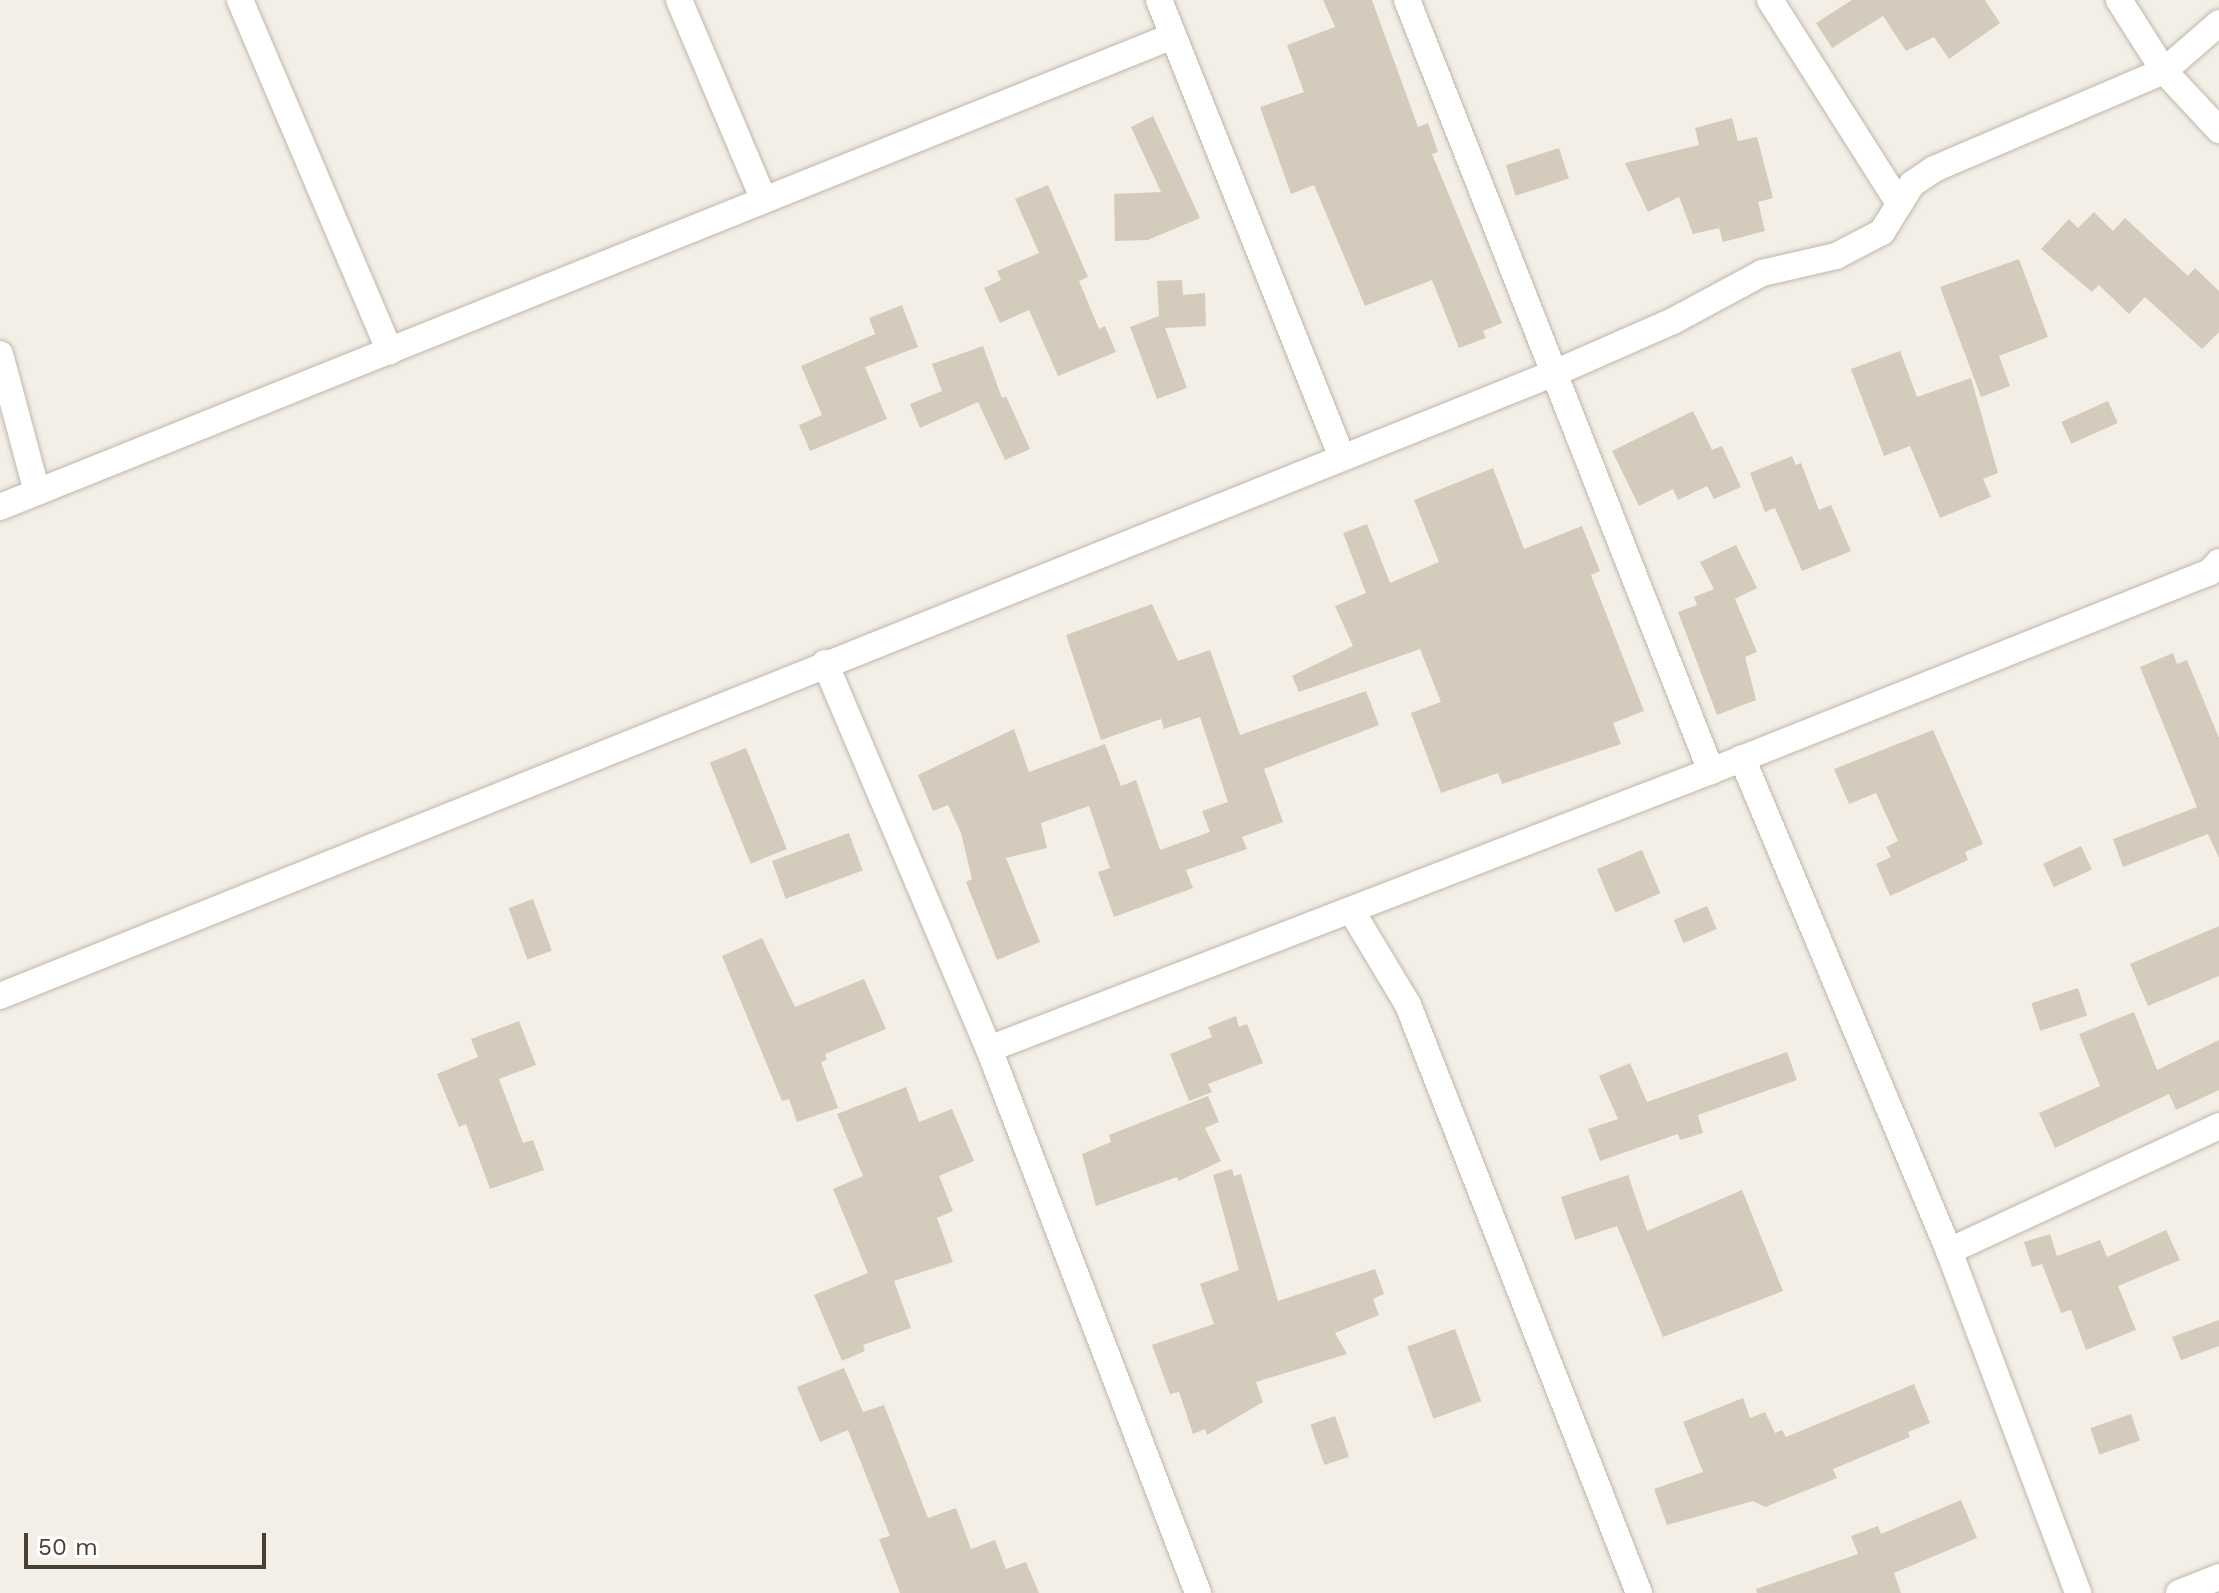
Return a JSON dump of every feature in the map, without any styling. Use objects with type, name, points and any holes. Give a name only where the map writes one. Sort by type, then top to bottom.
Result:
[{"type":"street","points":[[240,0],[390,351]]},
{"type":"street","points":[[679,0],[764,200]]},
{"type":"street","points":[[1159,0],[1342,458]]},
{"type":"street","points":[[1407,0],[1557,372],[1711,771]]},
{"type":"street","points":[[1770,0],[1899,203]]},
{"type":"street","points":[[2119,0],[2164,71],[2219,130]]},
{"type":"street","points":[[0,996],[1557,372],[1673,321],[1762,273],[1836,256],[1882,232],[1912,184],[1962,154],[2164,71],[2219,23]]},
{"type":"street","points":[[0,507],[1173,36]]},
{"type":"street","points":[[0,354],[37,492]]},
{"type":"street","points":[[989,1049],[1711,771],[2216,571]]},
{"type":"street","points":[[825,663],[989,1049],[1198,1593]]},
{"type":"street","points":[[1742,758],[1949,1251],[2078,1593]]},
{"type":"street","points":[[1351,910],[1408,1005],[1639,1593]]},
{"type":"street","points":[[1949,1251],[2219,1126]]},
{"type":"street","points":[[2179,1593],[2219,1577]]},
{"type":"building","points":[[1323,0],[1372,0],[1418,127],[1428,123],[1438,152],[1432,154],[1502,323],[1483,331],[1486,338],[1459,348],[1432,280],[1365,306],[1314,185],[1291,194],[1260,107],[1304,92],[1287,45],[1335,27]]},
{"type":"building","points":[[1852,0],[1985,0],[2000,23],[1949,59],[1934,37],[1906,51],[1883,16],[1832,48],[1816,23]]},
{"type":"building","points":[[1153,116],[1200,218],[1148,240],[1115,241],[1114,194],[1161,192],[1131,127]]},
{"type":"building","points":[[1732,118],[1738,141],[1757,137],[1773,198],[1758,202],[1765,231],[1723,242],[1719,228],[1693,234],[1679,197],[1648,212],[1625,163],[1699,145],[1695,128]]},
{"type":"building","points":[[1559,148],[1569,178],[1516,196],[1506,165]]},
{"type":"building","points":[[1048,185],[1088,277],[1079,281],[1099,329],[1105,326],[1116,352],[1058,376],[1029,310],[1000,323],[984,288],[1001,280],[997,271],[1039,253],[1015,199]]},
{"type":"building","points":[[2094,212],[2113,231],[2125,218],[2188,276],[2195,268],[2219,291],[2219,332],[2202,349],[2145,297],[2129,314],[2099,285],[2092,292],[2041,249],[2069,219],[2078,228]]},
{"type":"building","points":[[2019,259],[2048,337],[1999,356],[2010,386],[1981,397],[1940,287]]},
{"type":"building","points":[[1182,280],[1183,295],[1205,293],[1206,326],[1165,328],[1187,388],[1157,399],[1130,327],[1159,316],[1157,281]]},
{"type":"building","points":[[902,305],[918,347],[865,367],[887,419],[810,451],[799,425],[822,415],[801,366],[875,334],[869,318]]},
{"type":"building","points":[[983,346],[1002,398],[1006,396],[1030,449],[1005,460],[978,402],[920,428],[910,404],[942,391],[932,364]]},
{"type":"building","points":[[1900,351],[1917,397],[1971,378],[1998,473],[1983,479],[1991,497],[1940,518],[1910,446],[1884,456],[1851,369]]},
{"type":"building","points":[[2108,401],[2118,423],[2071,444],[2061,422]]},
{"type":"building","points":[[1693,411],[1712,450],[1722,446],[1741,487],[1714,499],[1707,486],[1678,500],[1673,489],[1639,506],[1612,451]]},
{"type":"building","points":[[1792,456],[1796,465],[1801,463],[1819,510],[1831,505],[1851,551],[1802,571],[1775,508],[1765,512],[1750,473]]},
{"type":"building","points":[[1493,468],[1524,549],[1582,526],[1600,571],[1591,575],[1644,711],[1613,723],[1621,744],[1502,784],[1498,773],[1441,793],[1411,713],[1441,702],[1420,649],[1299,692],[1292,676],[1353,646],[1335,606],[1366,593],[1343,533],[1367,524],[1390,583],[1439,562],[1414,500]]},
{"type":"building","points":[[1736,545],[1757,588],[1735,599],[1757,652],[1745,657],[1756,700],[1717,715],[1678,612],[1697,605],[1694,597],[1714,589],[1700,562]]},
{"type":"building","points":[[1152,604],[1178,661],[1210,650],[1240,735],[1366,691],[1379,725],[1264,769],[1283,822],[1242,837],[1247,849],[1186,870],[1193,888],[1114,917],[1098,872],[1110,868],[1089,806],[1041,823],[1047,848],[1006,858],[1040,942],[997,960],[966,882],[972,879],[961,833],[948,805],[933,811],[918,775],[1014,729],[1029,772],[1105,744],[1121,786],[1136,780],[1160,850],[1210,832],[1202,811],[1228,802],[1200,717],[1164,729],[1161,719],[1101,740],[1066,635]]},
{"type":"building","points":[[2173,653],[2177,664],[2187,660],[2219,738],[2219,858],[2208,834],[2123,867],[2113,839],[2197,807],[2140,667]]},
{"type":"building","points":[[1933,730],[1983,844],[1965,852],[1968,860],[1890,896],[1876,864],[1891,857],[1886,847],[1898,841],[1876,793],[1849,804],[1834,769]]},
{"type":"building","points":[[746,748],[787,849],[751,864],[710,763]]},
{"type":"building","points":[[849,833],[863,871],[786,899],[772,861]]},
{"type":"building","points":[[2081,846],[2092,870],[2054,887],[2043,864]]},
{"type":"building","points":[[1642,850],[1660,893],[1615,912],[1597,869]]},
{"type":"building","points":[[533,899],[552,951],[527,960],[509,908]]},
{"type":"building","points":[[1707,906],[1717,929],[1684,943],[1674,920]]},
{"type":"building","points":[[2219,926],[2219,976],[2148,1006],[2130,964]]},
{"type":"building","points":[[762,938],[795,1007],[864,979],[886,1029],[825,1054],[827,1060],[821,1062],[838,1108],[797,1122],[789,1099],[782,1101],[722,956]]},
{"type":"building","points":[[2078,988],[2087,1016],[2040,1031],[2031,1003]]},
{"type":"building","points":[[2134,1012],[2157,1070],[2219,1040],[2219,1090],[2176,1110],[2169,1094],[2055,1148],[2039,1113],[2100,1086],[2079,1034]]},
{"type":"building","points":[[1236,1016],[1239,1027],[1247,1024],[1263,1063],[1208,1084],[1212,1092],[1189,1101],[1170,1054],[1212,1037],[1208,1027]]},
{"type":"building","points":[[519,1021],[536,1065],[499,1079],[523,1143],[533,1140],[544,1170],[490,1189],[466,1124],[459,1127],[437,1074],[478,1057],[471,1039]]},
{"type":"building","points":[[1787,1052],[1797,1080],[1698,1115],[1703,1133],[1680,1140],[1678,1134],[1600,1161],[1588,1129],[1618,1119],[1599,1076],[1630,1063],[1647,1102]]},
{"type":"building","points":[[906,1087],[919,1122],[952,1109],[974,1161],[939,1176],[953,1211],[937,1218],[953,1262],[894,1281],[911,1328],[863,1345],[865,1351],[842,1361],[814,1295],[868,1273],[833,1189],[863,1176],[837,1114]]},
{"type":"building","points":[[1208,1096],[1219,1122],[1205,1128],[1221,1161],[1179,1181],[1177,1177],[1096,1206],[1082,1154],[1111,1142],[1109,1135]]},
{"type":"building","points":[[1232,1169],[1234,1176],[1241,1174],[1278,1301],[1375,1269],[1384,1294],[1373,1299],[1379,1315],[1335,1333],[1347,1354],[1256,1382],[1263,1402],[1207,1435],[1205,1429],[1193,1434],[1179,1392],[1170,1394],[1152,1345],[1214,1324],[1200,1284],[1239,1270],[1213,1175]]},
{"type":"building","points":[[1628,1175],[1647,1231],[1742,1190],[1783,1291],[1663,1337],[1617,1226],[1575,1240],[1561,1197]]},
{"type":"building","points":[[2166,1230],[2180,1260],[2118,1286],[2136,1330],[2086,1350],[2071,1310],[2061,1313],[2042,1264],[2032,1267],[2024,1242],[2050,1234],[2057,1256],[2100,1240],[2107,1257]]},
{"type":"building","points":[[2219,1320],[2219,1346],[2181,1360],[2172,1337]]},
{"type":"building","points":[[1455,1329],[1481,1401],[1433,1419],[1407,1346]]},
{"type":"building","points":[[844,1368],[863,1412],[884,1405],[928,1518],[956,1508],[971,1549],[995,1540],[1006,1569],[1026,1562],[1039,1593],[900,1593],[879,1539],[890,1536],[848,1430],[820,1442],[797,1387]]},
{"type":"building","points":[[1914,1384],[1930,1423],[1908,1432],[1910,1437],[1833,1469],[1837,1478],[1765,1507],[1753,1501],[1667,1525],[1654,1489],[1703,1472],[1683,1422],[1743,1398],[1750,1418],[1765,1412],[1775,1433],[1782,1430],[1786,1437]]},
{"type":"building","points":[[2131,1414],[2140,1440],[2099,1454],[2090,1428]]},
{"type":"building","points":[[1335,1416],[1349,1457],[1324,1465],[1310,1424]]},
{"type":"building","points":[[1961,1500],[1977,1538],[1894,1573],[1901,1593],[1757,1593],[1756,1589],[1858,1554],[1851,1536],[1878,1526],[1881,1534]]}]
